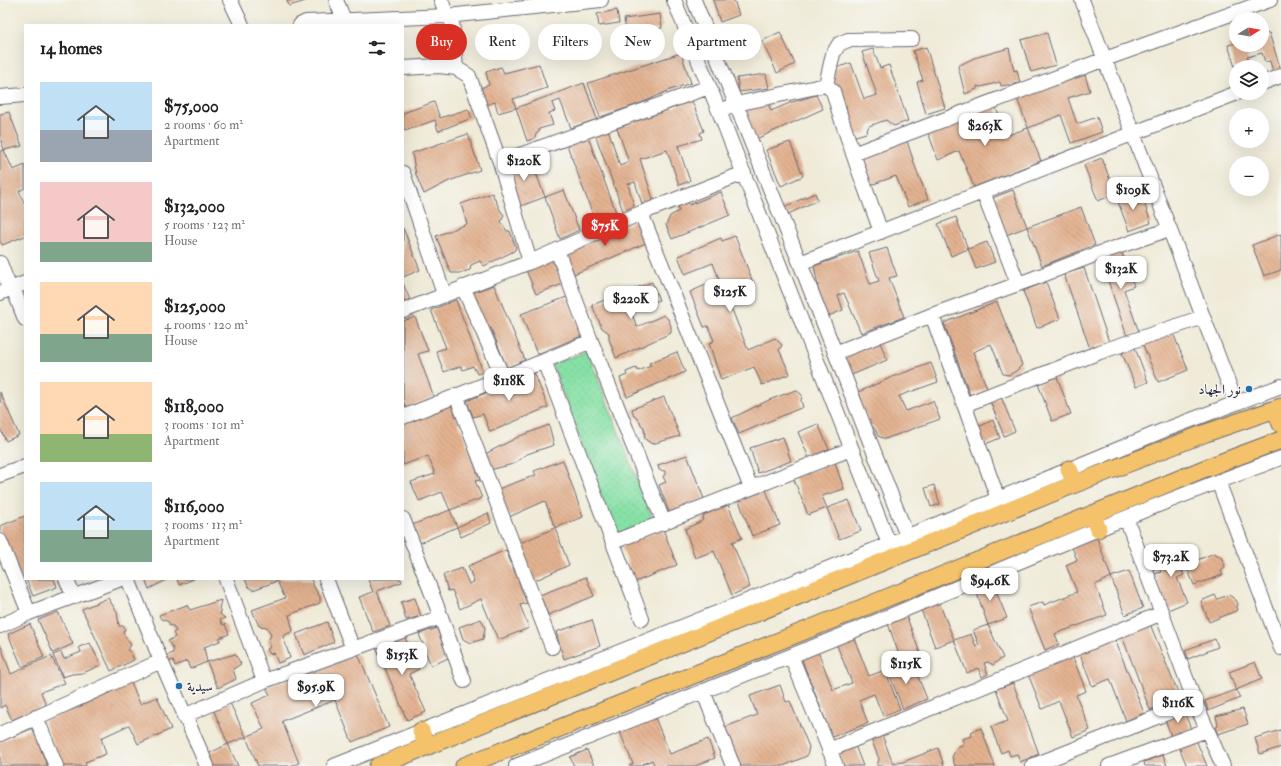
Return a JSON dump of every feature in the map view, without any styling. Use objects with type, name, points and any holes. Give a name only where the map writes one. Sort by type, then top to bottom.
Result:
[{"type":"main road","points":[[378,766],[427,747],[1072,477],[1206,432],[1279,413]]},
{"type":"main road","points":[[464,766],[839,617],[1095,522],[1206,468],[1281,440]]},
{"type":"main road","points":[[420,731],[427,747]]},
{"type":"street","points":[[230,0],[242,24]]},
{"type":"street","points":[[336,0],[345,22]]},
{"type":"street","points":[[441,0],[447,16],[452,21],[456,68]]},
{"type":"street","points":[[302,24],[306,22],[345,22],[447,16],[601,0]]},
{"type":"street","points":[[674,0],[744,173],[888,544]]},
{"type":"street","points":[[694,0],[800,263],[907,536]]},
{"type":"street","points":[[1082,0],[1236,403]]},
{"type":"street","points":[[853,154],[1104,60],[1270,0]]},
{"type":"street","points":[[826,85],[833,54],[839,44],[848,40],[912,39]]},
{"type":"street","points":[[404,68],[439,66],[456,68],[469,76],[500,162],[530,262]]},
{"type":"street","points":[[1269,80],[1281,76]]},
{"type":"street","points":[[719,111],[736,104],[826,85]]},
{"type":"street","points":[[826,85],[833,91],[853,154],[881,232]]},
{"type":"street","points":[[500,162],[709,87]]},
{"type":"street","points":[[0,97],[24,95]]},
{"type":"street","points":[[800,263],[1229,96]]},
{"type":"street","points":[[404,311],[530,262],[641,212],[744,173]]},
{"type":"street","points":[[404,176],[444,294]]},
{"type":"street","points":[[983,192],[1018,284]]},
{"type":"street","points":[[641,212],[751,488]]},
{"type":"street","points":[[835,353],[932,315],[1032,280],[1097,254],[1170,229]]},
{"type":"street","points":[[557,250],[591,341],[664,523]]},
{"type":"street","points":[[0,263],[24,317]]},
{"type":"street","points":[[463,287],[504,377]]},
{"type":"street","points":[[932,315],[998,499]]},
{"type":"street","points":[[964,405],[1100,352],[1203,317]]},
{"type":"street","points":[[404,417],[591,341]]},
{"type":"street","points":[[544,361],[642,619]]},
{"type":"street","points":[[334,766],[998,499],[1072,477],[1162,431],[1281,386]]},
{"type":"street","points":[[456,396],[552,647]]},
{"type":"street","points":[[613,542],[851,449]]},
{"type":"street","points":[[516,766],[791,656],[1095,522],[1126,518],[1218,481],[1281,458]]},
{"type":"street","points":[[0,476],[24,471]]},
{"type":"street","points":[[1218,481],[1281,648]]},
{"type":"street","points":[[1126,518],[1196,702],[1223,766]]},
{"type":"street","points":[[404,524],[406,535],[441,617],[464,681]]},
{"type":"street","points":[[0,541],[29,613]]},
{"type":"street","points":[[66,580],[74,597]]},
{"type":"street","points":[[0,626],[29,613],[118,580]]},
{"type":"street","points":[[128,580],[184,716],[207,766]]},
{"type":"street","points":[[226,580],[264,681]]},
{"type":"street","points":[[326,580],[353,649]]},
{"type":"street","points":[[829,750],[1162,613]]},
{"type":"street","points":[[184,716],[264,681],[441,617]]},
{"type":"street","points":[[791,656],[836,766]]},
{"type":"street","points":[[0,734],[161,661]]},
{"type":"street","points":[[703,691],[733,766]]},
{"type":"street","points":[[1032,766],[1196,702]]},
{"type":"street","points":[[36,717],[56,766]]},
{"type":"street","points":[[1108,766],[1208,730]]},
{"type":"green space","points":[[587,351],[653,520],[616,535],[552,364]]},
{"type":"building","points":[[287,0],[309,0],[289,6]]},
{"type":"building","points":[[713,0],[734,0],[739,15],[720,22]]},
{"type":"building","points":[[617,10],[619,23],[602,26],[602,24],[599,24],[597,14]]},
{"type":"building","points":[[660,14],[661,24],[625,24],[624,19]]},
{"type":"building","points":[[780,32],[795,64],[777,73],[762,41]]},
{"type":"building","points":[[1047,33],[1056,65],[1031,72],[1021,40]]},
{"type":"building","points":[[1269,33],[1281,70],[1273,72],[1270,61],[1264,60],[1262,53],[1247,57],[1248,60],[1233,60],[1230,52],[1269,52]]},
{"type":"building","points":[[926,47],[945,108],[926,114],[917,82],[923,80],[913,51]]},
{"type":"building","points":[[1009,48],[1014,71],[1017,70],[1020,83],[1001,86],[1000,82],[981,87],[977,86],[977,89],[965,94],[958,66],[974,58]]},
{"type":"building","points":[[873,49],[880,68],[889,65],[908,121],[894,126],[886,120],[869,126],[866,133],[852,137],[846,106],[842,108],[829,76],[833,69],[851,63],[864,99],[877,95],[862,52]]},
{"type":"building","points":[[673,56],[673,60],[683,60],[691,83],[670,90],[641,103],[600,117],[588,83],[659,60],[665,60],[665,58]]},
{"type":"building","points":[[539,64],[547,88],[513,99],[516,108],[498,113],[495,102],[483,106],[477,89],[489,85],[486,72],[501,67],[504,73]]},
{"type":"building","points":[[766,74],[769,88],[739,92],[737,78]]},
{"type":"building","points":[[1085,75],[1090,91],[1068,98],[1077,124],[1097,117],[1102,132],[1071,143],[1061,115],[1028,128],[1017,98]]},
{"type":"building","points":[[584,83],[597,119],[571,128],[560,100],[552,103],[555,111],[549,113],[553,125],[539,129],[539,132],[536,134],[535,138],[527,141],[516,108]]},
{"type":"building","points":[[816,95],[823,109],[754,140],[741,110],[761,101],[768,103],[771,111],[792,102]]},
{"type":"building","points":[[692,101],[704,131],[700,133],[702,139],[678,146],[690,181],[679,185],[667,150],[640,159],[654,202],[643,207],[635,182],[628,184],[634,206],[623,211],[595,134],[608,129],[620,166],[629,162],[617,128]]},
{"type":"building","points":[[434,102],[440,118],[468,109],[472,118],[438,131],[435,120],[405,131],[404,113]]},
{"type":"building","points":[[996,107],[1005,136],[1028,128],[1041,161],[974,187],[959,151],[938,160],[928,132]]},
{"type":"building","points":[[9,112],[22,146],[4,150],[0,138],[0,114]]},
{"type":"building","points":[[468,134],[480,170],[449,181],[424,194],[416,175],[412,153]]},
{"type":"building","points":[[588,137],[617,215],[596,223],[567,145]]},
{"type":"building","points":[[907,141],[928,199],[908,207],[896,176],[868,186],[857,154]]},
{"type":"building","points":[[790,142],[803,176],[781,186],[766,150]]},
{"type":"building","points":[[4,150],[13,170],[24,165],[24,188],[19,191],[24,203],[24,236],[2,245],[0,241],[0,151]]},
{"type":"building","points":[[530,157],[545,197],[518,207],[504,167]]},
{"type":"building","points":[[1102,158],[1115,194],[1098,201],[1084,165]]},
{"type":"building","points":[[1130,189],[1136,205],[1144,202],[1151,223],[1129,231],[1115,194]]},
{"type":"building","points":[[564,190],[579,230],[560,239],[545,197]]},
{"type":"building","points":[[1013,190],[1027,227],[1006,235],[992,198]]},
{"type":"building","points":[[721,192],[730,215],[672,239],[666,225],[670,216],[679,211],[678,203],[687,200],[689,205]]},
{"type":"building","points":[[492,193],[504,215],[501,222],[507,231],[510,231],[516,248],[514,251],[484,266],[480,261],[471,265],[470,270],[460,273],[451,273],[436,236],[467,224],[461,204]]},
{"type":"building","points":[[815,193],[818,200],[782,217],[779,209]]},
{"type":"building","points":[[1081,207],[1095,245],[1042,266],[1027,227]]},
{"type":"building","points":[[956,217],[968,249],[951,256],[938,224]]},
{"type":"building","points":[[636,221],[646,243],[574,274],[565,252]]},
{"type":"building","points":[[404,230],[420,270],[404,277]]},
{"type":"building","points":[[1281,234],[1281,270],[1264,276],[1252,245]]},
{"type":"building","points":[[735,236],[754,285],[727,297],[748,350],[775,338],[782,345],[779,350],[790,374],[762,385],[754,367],[721,380],[709,343],[714,341],[708,326],[704,327],[690,292],[719,279],[713,263],[685,274],[678,256],[721,238],[722,241]]},
{"type":"building","points":[[987,242],[995,262],[976,269],[968,249]]},
{"type":"building","points":[[887,248],[897,276],[889,278],[904,317],[861,333],[844,293],[838,295],[843,310],[824,318],[813,288],[818,286],[814,266],[858,251],[870,284],[879,281],[869,253]]},
{"type":"building","points":[[1122,253],[1134,286],[1124,290],[1139,332],[1127,336],[1101,260]]},
{"type":"building","points":[[552,259],[563,284],[536,294],[526,270]]},
{"type":"building","points":[[1084,268],[1109,342],[1090,349],[1064,274]]},
{"type":"building","points":[[652,282],[659,300],[631,311],[637,327],[664,315],[668,319],[671,326],[671,333],[616,358],[609,339],[609,333],[602,328],[592,305]]},
{"type":"building","points":[[1046,282],[1060,319],[1037,328],[1023,291]]},
{"type":"building","points":[[404,285],[410,300],[404,302]]},
{"type":"building","points":[[494,285],[525,360],[507,368],[491,328],[486,329],[471,293]]},
{"type":"building","points":[[567,297],[582,336],[537,354],[521,314]]},
{"type":"building","points":[[456,300],[483,372],[477,374],[473,366],[463,370],[461,366],[444,372],[436,351],[446,348],[431,310]]},
{"type":"building","points":[[997,302],[1022,365],[1009,375],[1003,374],[991,344],[973,352],[987,388],[970,395],[944,323]]},
{"type":"building","points":[[415,317],[428,351],[418,354],[434,397],[406,408],[404,403],[404,321]]},
{"type":"building","points":[[1173,333],[1188,370],[1158,382],[1143,345]]},
{"type":"building","points":[[880,342],[887,360],[847,377],[840,358]]},
{"type":"building","points":[[1135,348],[1148,382],[1136,387],[1122,353]]},
{"type":"building","points":[[677,352],[685,372],[627,397],[620,378],[627,375],[626,372],[636,368],[638,371],[651,366],[649,363]]},
{"type":"building","points":[[931,363],[938,382],[899,396],[906,411],[933,401],[940,419],[885,439],[878,436],[854,394],[892,377]]},
{"type":"building","points":[[534,372],[548,407],[490,432],[483,414],[473,417],[467,401]]},
{"type":"building","points":[[1057,377],[1071,414],[1052,421],[1038,384]]},
{"type":"building","points":[[796,390],[802,395],[801,401],[803,407],[739,434],[732,418],[769,400]]},
{"type":"building","points":[[0,392],[19,435],[6,441],[0,428]]},
{"type":"building","points":[[664,397],[680,436],[652,444],[645,439],[644,427],[634,416],[632,409]]},
{"type":"building","points":[[1001,397],[1015,431],[1004,436],[990,401]]},
{"type":"building","points":[[451,404],[480,480],[475,481],[482,498],[450,510],[442,492],[419,501],[411,482],[435,474],[428,456],[404,465],[404,424]]},
{"type":"building","points":[[993,420],[1000,438],[983,445],[976,428]]},
{"type":"building","points":[[818,424],[829,449],[809,458],[798,432]]},
{"type":"building","points":[[549,425],[554,445],[527,454],[513,464],[490,470],[485,454],[520,436]]},
{"type":"building","points":[[783,437],[791,461],[758,473],[750,448]]},
{"type":"building","points":[[687,455],[704,499],[669,512],[659,485],[666,482],[663,477],[665,471],[659,470],[658,465]]},
{"type":"building","points":[[563,460],[583,517],[555,528],[545,501],[509,517],[498,489],[536,475],[534,471]]},
{"type":"building","points":[[835,463],[844,489],[822,496],[827,508],[808,515],[793,477]]},
{"type":"building","points":[[934,485],[940,504],[931,507],[925,488]]},
{"type":"building","points":[[766,490],[780,525],[752,536],[739,501]]},
{"type":"building","points":[[849,500],[861,531],[839,539],[827,508]]},
{"type":"building","points":[[728,505],[742,538],[732,542],[750,587],[732,595],[714,551],[695,558],[685,529],[702,521],[704,515]]},
{"type":"building","points":[[450,510],[457,527],[420,543],[412,525]]},
{"type":"building","points":[[488,513],[491,523],[461,537],[457,527]]},
{"type":"building","points":[[24,516],[24,580],[21,581],[0,532],[0,526]]},
{"type":"building","points":[[555,528],[569,565],[534,581],[520,543]]},
{"type":"building","points":[[663,529],[677,565],[635,582],[621,546]]},
{"type":"building","points":[[1097,538],[1111,577],[1095,585],[1107,615],[1055,634],[1059,644],[1045,650],[1028,607],[1043,602],[1044,605],[1077,592],[1066,565],[1077,560],[1072,547]]},
{"type":"building","points":[[1176,549],[1184,566],[1180,567],[1184,575],[1177,578],[1187,602],[1168,610],[1155,574],[1161,572],[1154,557]]},
{"type":"building","points":[[506,550],[527,603],[520,605],[529,628],[498,640],[481,599],[460,609],[452,590],[448,591],[443,575],[462,568],[469,584],[474,582],[468,566]]},
{"type":"building","points":[[1214,553],[1221,557],[1225,566],[1221,572],[1223,575],[1194,585],[1186,565]]},
{"type":"building","points":[[1129,571],[1143,608],[1125,615],[1111,577]]},
{"type":"building","points":[[586,577],[594,596],[548,615],[540,595]]},
{"type":"building","points":[[991,579],[1007,618],[988,625],[974,585]]},
{"type":"building","points":[[26,580],[54,580],[57,587],[33,596]]},
{"type":"building","points":[[145,580],[166,580],[149,589]]},
{"type":"building","points":[[177,580],[192,580],[179,585]]},
{"type":"building","points":[[245,580],[311,580],[320,597],[320,603],[289,615],[293,631],[283,636],[290,658],[278,663],[274,653],[270,654],[267,649],[271,647],[268,641],[271,635],[267,627],[259,626],[252,610],[285,598],[277,581],[253,590],[248,586]]},
{"type":"building","points":[[368,580],[401,580],[402,582],[377,591],[390,626],[373,632],[359,597],[373,592]]},
{"type":"building","points":[[1215,595],[1217,599],[1229,595],[1236,600],[1238,610],[1209,622],[1201,601]]},
{"type":"building","points":[[108,598],[117,612],[119,626],[123,626],[125,629],[123,633],[131,645],[127,650],[131,652],[134,660],[111,671],[82,609]]},
{"type":"building","points":[[415,598],[421,616],[406,620],[401,602]]},
{"type":"building","points":[[221,600],[219,609],[221,611],[220,614],[225,618],[220,620],[223,625],[225,624],[229,634],[219,638],[220,641],[204,647],[207,662],[190,669],[187,661],[175,666],[173,660],[168,662],[164,657],[173,653],[173,648],[168,641],[175,637],[173,633],[176,631],[173,626],[169,625],[169,622],[161,619],[159,615],[187,605],[190,610]]},
{"type":"building","points":[[938,600],[954,640],[935,647],[920,607]]},
{"type":"building","points":[[58,612],[73,644],[53,653],[38,620]]},
{"type":"building","points":[[906,615],[920,653],[901,660],[887,621]]},
{"type":"building","points":[[481,619],[485,628],[483,639],[470,643],[463,639],[459,627]]},
{"type":"building","points":[[592,620],[600,646],[564,659],[556,632]]},
{"type":"building","points":[[327,622],[334,642],[304,655],[296,634]]},
{"type":"building","points":[[30,624],[44,657],[22,667],[8,634]]},
{"type":"building","points":[[1150,624],[1180,698],[1150,710],[1122,636]]},
{"type":"building","points":[[988,625],[1003,658],[993,665],[988,662],[984,663],[988,674],[982,677],[978,668],[967,673],[954,640],[971,634],[976,647],[979,645],[973,630]]},
{"type":"building","points":[[437,628],[448,658],[431,666],[419,634]]},
{"type":"building","points":[[853,636],[869,676],[885,670],[900,709],[883,716],[874,694],[859,700],[868,723],[832,737],[800,655],[817,649],[833,690],[852,683],[836,643]]},
{"type":"building","points":[[1114,637],[1144,713],[1126,721],[1110,679],[1092,686],[1079,652]]},
{"type":"building","points":[[405,638],[419,669],[409,674],[426,712],[407,720],[376,647]]},
{"type":"building","points":[[1215,639],[1218,647],[1188,659],[1185,650]]},
{"type":"building","points":[[90,643],[101,665],[83,673],[63,677],[53,655],[61,652],[64,659],[81,652],[79,647]]},
{"type":"building","points":[[0,644],[11,674],[51,656],[65,683],[41,692],[46,705],[12,720],[5,705],[0,708]]},
{"type":"building","points":[[235,654],[241,664],[233,669],[236,679],[218,688],[207,662]]},
{"type":"building","points":[[358,654],[389,727],[352,742],[335,700],[282,721],[299,763],[290,766],[258,766],[246,737],[264,729],[252,703],[270,695],[266,687]]},
{"type":"building","points":[[1072,655],[1086,691],[1076,695],[1090,730],[1073,737],[1059,701],[1042,709],[1028,674]]},
{"type":"building","points":[[901,660],[906,672],[915,669],[927,699],[903,709],[886,666]]},
{"type":"building","points":[[1255,662],[1262,679],[1236,690],[1229,672]]},
{"type":"building","points":[[131,682],[140,704],[157,697],[171,729],[138,744],[129,725],[101,738],[106,754],[85,762],[86,766],[62,766],[44,721],[81,706]]},
{"type":"building","points":[[1013,683],[1039,754],[1020,762],[1017,754],[1010,756],[1008,750],[1001,753],[991,727],[1008,721],[996,689]]},
{"type":"building","points":[[780,685],[786,702],[790,701],[809,747],[807,756],[783,766],[731,766],[717,730],[757,715],[750,696]]},
{"type":"building","points":[[1236,690],[1240,698],[1208,711],[1205,701]]},
{"type":"building","points":[[230,703],[246,737],[228,744],[213,709]]},
{"type":"building","points":[[1243,709],[1248,724],[1218,734],[1215,728],[1218,726],[1216,716]]},
{"type":"building","points":[[1184,712],[1191,729],[1171,736],[1165,719]]},
{"type":"building","points":[[653,713],[670,754],[708,739],[715,758],[695,766],[655,766],[652,760],[639,766],[629,766],[633,764],[618,727]]},
{"type":"building","points":[[33,728],[47,766],[0,766],[0,742]]},
{"type":"building","points":[[981,728],[995,766],[955,766],[952,757],[957,747],[964,744],[962,739],[972,736],[971,732]]},
{"type":"building","points":[[1281,730],[1281,747],[1260,754],[1255,738]]},
{"type":"building","points":[[881,732],[893,764],[903,762],[938,748],[944,766],[877,766],[879,759],[870,736]]},
{"type":"building","points":[[1196,740],[1207,766],[1187,766],[1179,747]]},
{"type":"building","points":[[854,743],[863,766],[843,766],[837,750]]},
{"type":"building","points":[[228,744],[238,766],[206,766],[202,757]]},
{"type":"building","points":[[587,750],[594,766],[574,766],[570,757]]},
{"type":"building","points":[[1163,755],[1167,766],[1145,766],[1144,762]]},
{"type":"place","name":"نور الجهاد","points":[[1249,389]]},
{"type":"place","name":"سيدية","points":[[179,686]]}]
